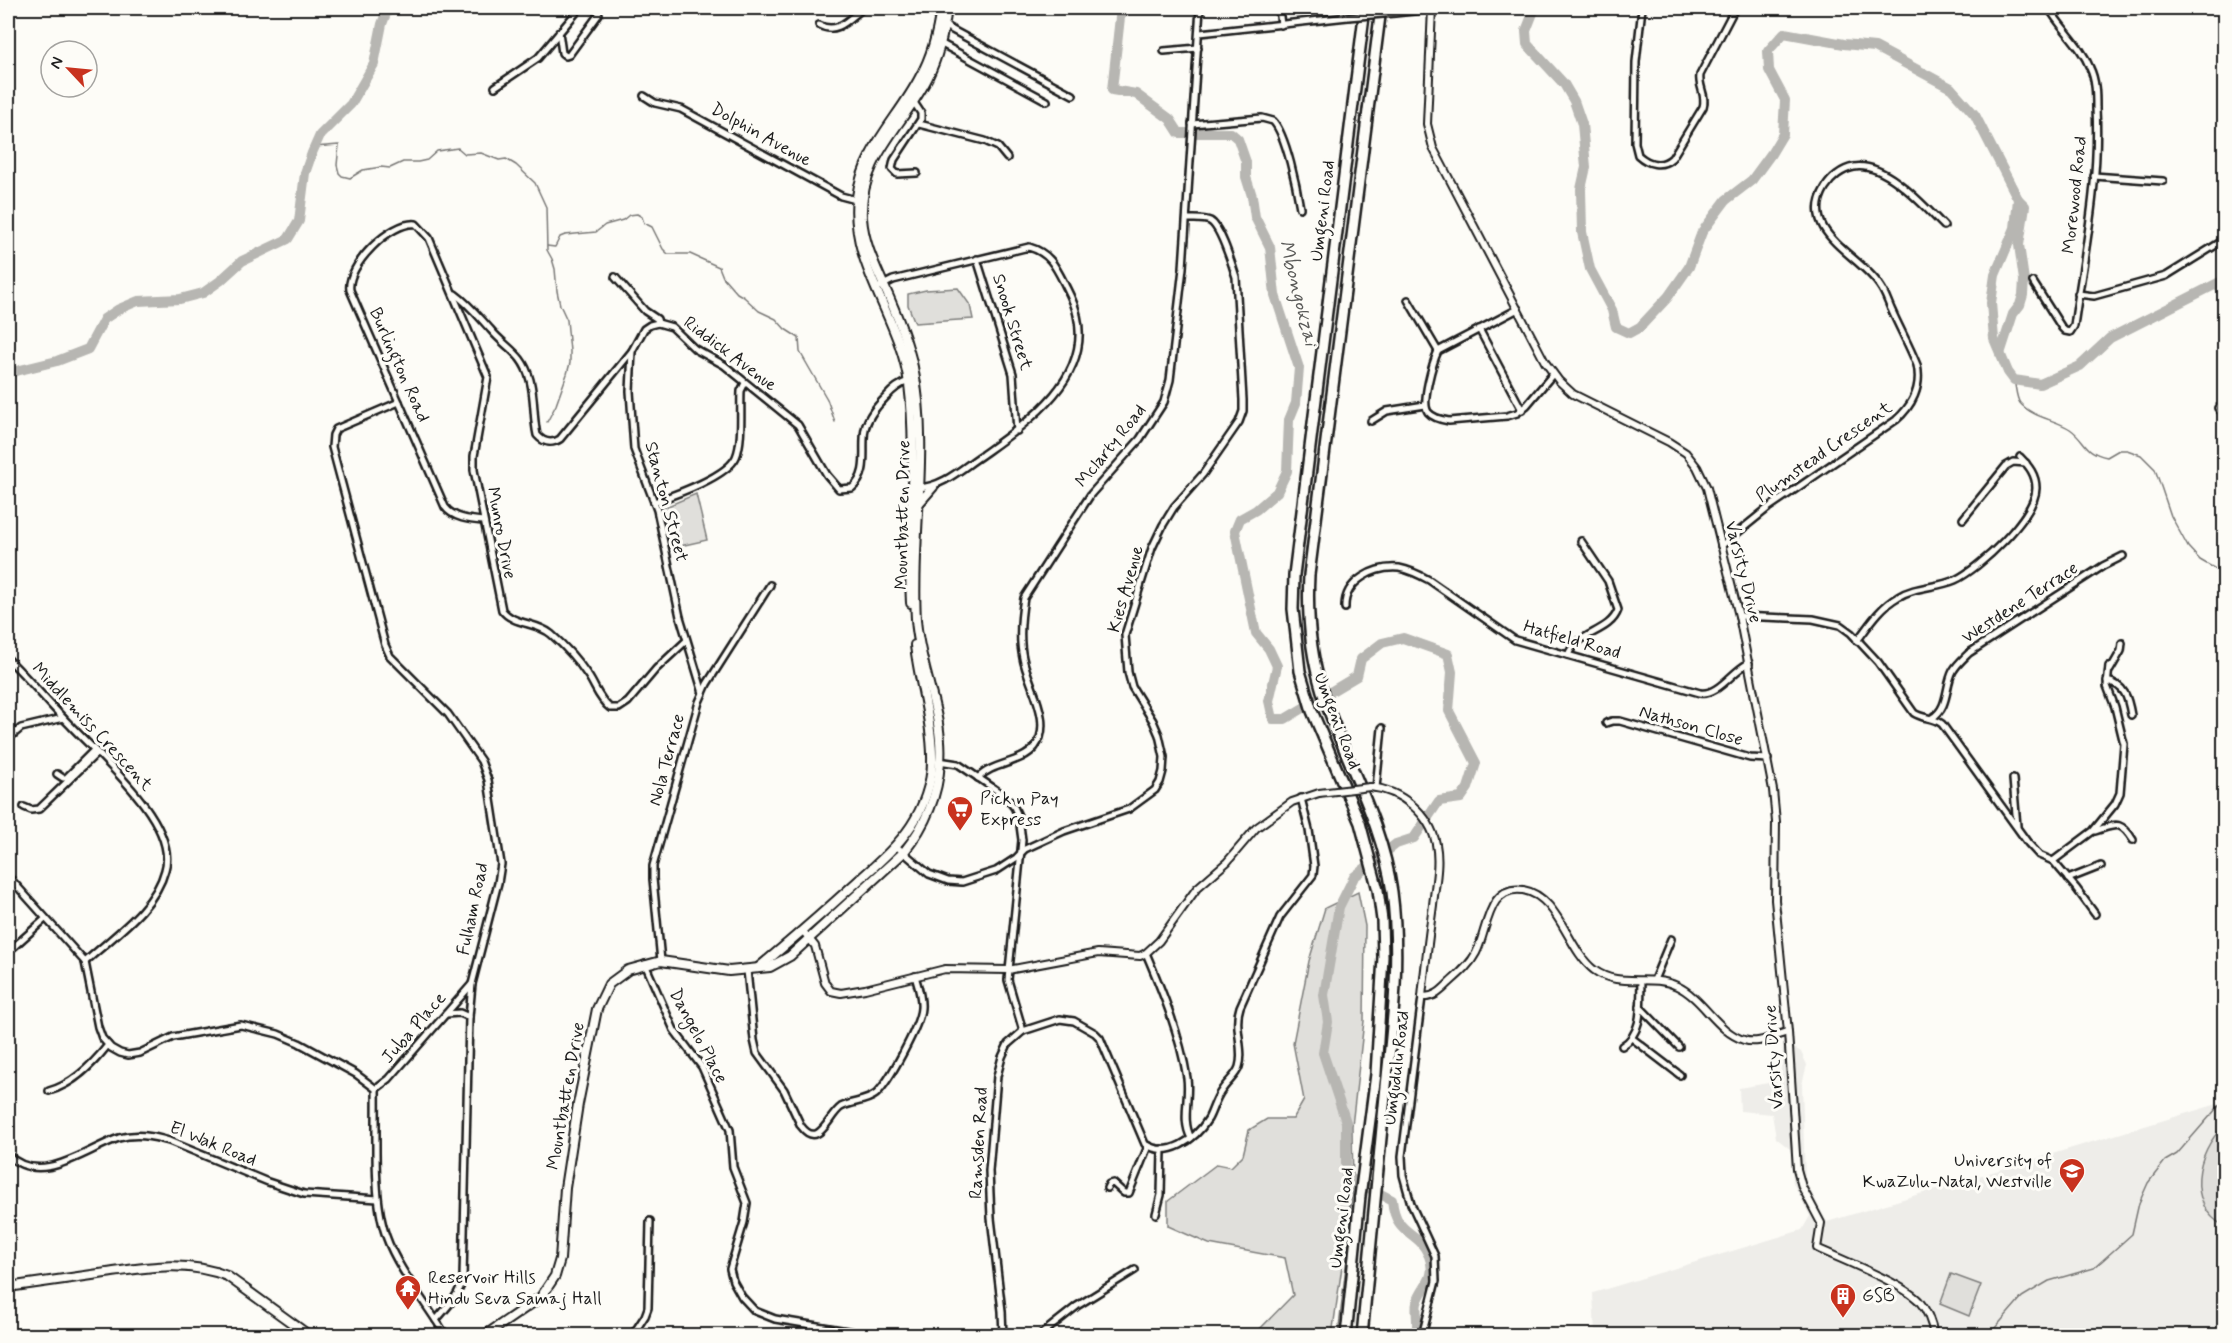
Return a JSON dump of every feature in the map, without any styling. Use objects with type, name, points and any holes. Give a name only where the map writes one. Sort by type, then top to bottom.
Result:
[{"type":"highway","name":"Umgeni Road","points":[[1346,1335],[1360,1196],[1376,1074],[1383,957],[1382,920],[1375,876],[1360,823],[1308,699],[1295,643],[1293,609],[1294,576],[1364,8]]},
{"type":"highway","name":"Umgeni Road","points":[[1362,1335],[1396,979],[1395,925],[1387,866],[1378,832],[1366,796],[1324,696],[1315,664],[1308,623],[1308,575],[1381,8]]},
{"type":"main road","name":"Mountbatten Drive","points":[[484,1335],[541,1297],[555,1276],[560,1259],[570,1148],[597,1009],[609,984],[628,970],[661,961],[729,971],[770,967],[779,963],[810,938],[904,852],[916,836],[925,808],[939,779],[913,630],[911,591],[920,434],[902,329],[880,286],[866,244],[860,201],[865,164],[882,134],[920,78],[930,57],[941,8]]},
{"type":"main road","name":"Mountbatten Drive","points":[[860,201],[882,144],[928,77],[945,26],[947,8]]},
{"type":"main road","points":[[920,501],[933,487]]},
{"type":"main road","name":"Mountbatten Drive","points":[[917,488],[920,501],[916,617],[937,722],[936,761]]},
{"type":"main road","name":"Mountbatten Drive","points":[[757,969],[803,931],[896,846],[925,808]]},
{"type":"main road","points":[[8,1287],[150,1266],[191,1266],[227,1276],[309,1335]]},
{"type":"street","points":[[495,87],[538,58],[580,8]]},
{"type":"street","points":[[819,26],[831,30],[841,26],[862,8]]},
{"type":"street","name":"Mclarty Road","points":[[978,778],[985,771],[1032,750],[1040,739],[1042,723],[1040,713],[1022,657],[1024,598],[1091,494],[1140,439],[1164,402],[1170,380],[1187,219],[1200,8]]},
{"type":"street","points":[[1279,8],[1281,25]]},
{"type":"street","points":[[1200,33],[1432,8]]},
{"type":"street","name":"Varsity Drive","points":[[1432,8],[1427,109],[1429,136],[1441,163],[1553,374],[1563,386],[1578,397],[1669,442],[1686,453],[1697,467],[1707,488],[1740,616],[1776,809],[1775,900],[1788,1032],[1797,1169],[1802,1187],[1821,1223],[1817,1248],[1911,1295],[1925,1310],[1934,1335]]},
{"type":"street","points":[[1642,8],[1636,62],[1635,143],[1638,155],[1655,164],[1665,164],[1672,158],[1703,107],[1705,101],[1700,75],[1735,8]]},
{"type":"street","name":"Morewood Road","points":[[2033,282],[2062,328],[2067,333],[2070,332],[2074,326],[2094,176],[2097,126],[2093,76],[2081,51],[2049,8]]},
{"type":"street","points":[[559,32],[561,53],[569,55],[599,14]]},
{"type":"street","points":[[945,26],[1073,95]]},
{"type":"street","points":[[940,43],[1047,101]]},
{"type":"street","points":[[1164,51],[1198,48]]},
{"type":"street","name":"Dolphin Avenue","points":[[644,96],[655,104],[681,109],[692,114],[842,196],[860,201]]},
{"type":"street","points":[[913,100],[921,113],[919,124],[891,169],[897,174],[916,173]]},
{"type":"street","points":[[1192,127],[1262,118],[1273,121],[1279,130],[1297,187],[1300,208]]},
{"type":"street","points":[[919,124],[985,141],[998,147],[1007,158]]},
{"type":"street","name":"Plumstead Crescent","points":[[1721,546],[1768,508],[1896,420],[1908,409],[1916,393],[1919,373],[1917,365],[1882,288],[1864,267],[1836,245],[1823,229],[1819,213],[1821,196],[1826,187],[1837,175],[1850,169],[1862,167],[1876,170],[1896,182],[1944,226]]},
{"type":"street","points":[[2094,176],[2163,181]]},
{"type":"street","name":"Kies Avenue","points":[[896,846],[929,874],[948,881],[962,882],[996,871],[1017,858],[1021,852],[1064,831],[1129,809],[1155,790],[1160,782],[1164,757],[1159,735],[1132,687],[1128,672],[1125,635],[1152,548],[1163,525],[1174,507],[1203,474],[1239,422],[1244,400],[1236,277],[1232,264],[1216,226],[1205,220],[1187,219]]},
{"type":"street","name":"Burlington Road","points":[[416,224],[409,223],[399,226],[377,242],[352,275],[349,282],[350,290],[445,507],[454,515],[483,521]]},
{"type":"street","name":"Munro Drive","points":[[416,224],[429,238],[488,377],[474,456],[476,486],[502,610],[507,616],[536,625],[549,632],[566,648],[583,670],[601,700],[610,708],[619,708],[628,702],[656,669],[686,641]]},
{"type":"street","points":[[2078,294],[2094,296],[2166,276],[2224,240]]},
{"type":"street","points":[[880,286],[1025,246],[1039,250],[1054,263],[1077,314],[1078,344],[1073,364],[1049,401],[1017,431],[958,472],[933,487],[917,488]]},
{"type":"street","name":"Snook Street","points":[[977,259],[1013,374],[1017,431]]},
{"type":"street","points":[[615,277],[645,311],[657,319],[658,323]]},
{"type":"street","name":"Riddick Avenue","points":[[454,293],[464,300],[522,361],[534,396],[537,435],[544,441],[554,442],[560,439],[632,351],[644,329],[658,323],[672,327],[694,349],[724,365],[798,425],[832,483],[844,490],[852,488],[860,478],[865,457],[865,429],[869,418],[891,391],[901,384],[912,381]]},
{"type":"street","points":[[1408,300],[1438,351]]},
{"type":"street","points":[[1518,309],[1438,351],[1434,359],[1425,405],[1428,411],[1432,416],[1449,421],[1508,416],[1522,410],[1553,374]]},
{"type":"street","points":[[1479,329],[1522,410]]},
{"type":"street","name":"Stanton Street","points":[[632,351],[630,391],[634,449],[654,502],[686,641],[703,693]]},
{"type":"street","points":[[654,502],[696,487],[734,460],[738,450],[741,391],[745,383]]},
{"type":"street","name":"Fulham Road","points":[[399,402],[336,429],[332,447],[385,645],[390,656],[448,714],[481,761],[488,780],[501,864],[472,984],[469,1017],[463,1278],[455,1298],[436,1320]]},
{"type":"street","points":[[1371,421],[1387,411],[1425,405]]},
{"type":"street","points":[[2218,408],[2224,414]]},
{"type":"street","points":[[1857,641],[1874,618],[1897,597],[1955,580],[1978,566],[2029,511],[2036,490],[2034,477],[2020,457]]},
{"type":"street","points":[[1963,519],[2006,466],[2013,462],[2026,463]]},
{"type":"street","points":[[1568,655],[1576,643],[1611,621],[1617,610],[1617,603],[1608,581],[1581,541]]},
{"type":"street","name":"Westdene Terrace","points":[[1932,718],[1940,712],[1943,706],[1952,673],[1958,663],[1969,653],[2103,566],[2123,556]]},
{"type":"street","name":"Hatfield Road","points":[[1345,608],[1345,598],[1351,587],[1370,572],[1387,568],[1405,569],[1429,580],[1508,637],[1704,693],[1715,690],[1736,670],[1749,663]]},
{"type":"street","name":"Nola Terrace","points":[[661,961],[653,866],[694,715],[703,693],[770,585]]},
{"type":"street","points":[[1740,616],[1813,619],[1836,623],[1846,629],[1891,677],[1914,713],[1932,718],[1945,727],[2034,850],[2053,861],[2095,914]]},
{"type":"street","points":[[2053,861],[2093,831],[2115,804],[2121,787],[2124,744],[2107,681],[2109,669],[2121,651],[2122,643]]},
{"type":"street","name":"Middlemiss Crescent","points":[[8,659],[135,792],[157,826],[168,857],[165,871],[152,898],[85,962]]},
{"type":"street","points":[[2107,681],[2117,685],[2128,695],[2132,715]]},
{"type":"street","points":[[8,739],[21,728],[63,718]]},
{"type":"street","name":"Nathson Close","points":[[1606,723],[1620,722],[1750,758],[1768,759]]},
{"type":"street","points":[[1373,787],[1382,728]]},
{"type":"street","points":[[57,774],[66,778],[95,752]]},
{"type":"street","points":[[24,807],[31,810],[39,809],[95,752]]},
{"type":"street","points":[[936,761],[954,763],[1002,794],[1014,807],[1021,828],[1021,852],[1008,970],[1010,993],[1023,1032],[1067,1018],[1095,1033],[1104,1046],[1141,1138],[1148,1146],[1162,1149],[1178,1147],[1191,1138],[1206,1122],[1221,1090],[1238,1069],[1240,1062],[1237,1020],[1240,1007],[1280,917],[1313,875],[1309,830],[1301,798]]},
{"type":"street","points":[[2013,779],[2017,827]]},
{"type":"street","points":[[803,931],[815,946],[825,983],[836,993],[866,990],[945,969],[1008,970],[1089,954],[1132,956],[1146,953],[1159,940],[1197,888],[1227,862],[1256,828],[1301,798],[1319,793],[1373,787],[1402,797],[1422,816],[1435,840],[1438,859],[1422,997]]},
{"type":"street","points":[[2093,831],[2110,825],[2119,825],[2133,840]]},
{"type":"street","points":[[2068,879],[2101,866]]},
{"type":"street","points":[[8,876],[85,962],[93,1014],[102,1038],[120,1053],[128,1055],[140,1053],[174,1038],[241,1026],[278,1034],[299,1043],[356,1074],[376,1089],[378,1199],[387,1239],[421,1298],[446,1335]]},
{"type":"street","name":"Umgudulu Road","points":[[1422,1335],[1436,1281],[1435,1256],[1411,1204],[1403,1175],[1402,1156],[1422,997],[1434,996],[1463,971],[1473,958],[1494,902],[1504,894],[1518,890],[1532,893],[1545,901],[1583,960],[1595,970],[1616,980],[1664,981],[1680,987],[1734,1036],[1746,1041],[1759,1041],[1788,1032]]},
{"type":"street","points":[[8,952],[45,918]]},
{"type":"street","points":[[1654,980],[1671,939]]},
{"type":"street","points":[[1146,953],[1169,1012],[1184,1064],[1188,1084],[1186,1128],[1191,1138]]},
{"type":"street","name":"Dangelo Place","points":[[645,964],[674,1030],[702,1067],[730,1130],[733,1167],[747,1203],[744,1222],[730,1264],[731,1275],[742,1297],[755,1311],[775,1320],[879,1335]]},
{"type":"street","points":[[747,970],[757,1053],[784,1090],[801,1126],[812,1135],[819,1133],[842,1107],[875,1094],[888,1078],[921,1011],[920,993],[915,976]]},
{"type":"street","points":[[1623,1046],[1633,1039],[1638,1026],[1641,981]]},
{"type":"street","name":"Juba Place","points":[[376,1089],[389,1079],[472,984]]},
{"type":"street","points":[[1640,1007],[1680,1047]]},
{"type":"street","points":[[446,1014],[456,1013],[469,1017]]},
{"type":"street","name":"Ramsden Road","points":[[1003,1335],[991,1218],[990,1147],[997,1076],[1002,1057],[1008,1044],[1023,1032]]},
{"type":"street","points":[[1633,1039],[1680,1075]]},
{"type":"street","points":[[49,1091],[84,1071],[108,1045]]},
{"type":"street","name":"El Wak Road","points":[[8,1155],[20,1164],[35,1168],[54,1166],[81,1157],[118,1139],[136,1135],[153,1136],[304,1194],[378,1199]]},
{"type":"street","points":[[1107,1188],[1113,1183],[1124,1193],[1129,1193],[1148,1146]]},
{"type":"street","points":[[1156,1214],[1161,1195],[1162,1149]]},
{"type":"street","points":[[632,1335],[648,1308],[650,1221]]},
{"type":"street","points":[[1039,1335],[1077,1306],[1135,1270]]},
{"type":"shaded area","points":[[958,288],[970,305],[973,319],[915,323],[908,305],[908,294],[926,290]]},
{"type":"shaded area","points":[[696,494],[707,540],[671,548],[663,508]]},
{"type":"shaded area","points":[[1358,892],[1365,926],[1364,1021],[1352,1126],[1353,1191],[1332,1335],[1254,1335],[1293,1295],[1285,1258],[1209,1244],[1168,1226],[1168,1201],[1217,1164],[1231,1167],[1243,1155],[1249,1130],[1267,1119],[1293,1119],[1304,1100],[1293,1043],[1309,961],[1325,908]]},
{"type":"shaded area","name":"University of KwaZulu-Natal, Westville","points":[[1783,1041],[1801,1052],[1807,1065],[1802,1084],[1805,1180],[1827,1222],[2224,1102],[2224,1335],[1595,1335],[1593,1293],[1802,1230],[1810,1216],[1793,1183],[1790,1149],[1776,1138],[1772,1114],[1740,1111],[1739,1088],[1780,1081]]},
{"type":"shaded area","points":[[2224,1126],[2224,1226],[2212,1217],[2204,1205],[2199,1192],[2199,1178],[2201,1163],[2207,1149]]},
{"type":"shaded area","points":[[1951,1274],[1981,1285],[1969,1316],[1940,1304]]},
{"type":"waterway","points":[[8,373],[57,361],[88,349],[104,319],[119,309],[138,301],[180,299],[203,293],[242,261],[288,239],[299,221],[305,173],[312,153],[320,135],[351,104],[374,64],[382,24],[388,8]]},
{"type":"waterway","name":"Mbongokzai","points":[[1121,8],[1112,90],[1136,94],[1170,119],[1179,133],[1231,133],[1238,139],[1246,162],[1246,177],[1255,217],[1270,247],[1275,295],[1299,368],[1296,403],[1289,420],[1287,471],[1277,492],[1256,510],[1240,519],[1235,531],[1256,633],[1269,649],[1277,666],[1269,701],[1273,719],[1285,719],[1357,676],[1361,659],[1382,643],[1403,638],[1448,654],[1452,672],[1449,711],[1476,763],[1468,788],[1461,798],[1439,801],[1414,838],[1396,844],[1354,877],[1339,907],[1324,995],[1328,1022],[1323,1053],[1346,1122],[1346,1176],[1392,1200],[1398,1221],[1419,1241],[1429,1256],[1432,1271],[1417,1303],[1416,1336]]},
{"type":"waterway","points":[[1535,8],[1526,31],[1527,44],[1564,84],[1574,101],[1582,124],[1586,167],[1581,189],[1582,232],[1590,269],[1612,310],[1616,327],[1629,333],[1640,327],[1668,297],[1689,267],[1702,232],[1726,200],[1752,180],[1783,134],[1785,100],[1769,70],[1768,51],[1784,33],[1875,47],[1951,88],[1975,115],[2018,199],[2015,228],[1995,275],[1991,303],[1994,339],[2008,372],[2014,380],[2040,384],[2080,366],[2110,338],[2224,280]]},
{"type":"waterway","points":[[314,147],[339,145],[337,165],[339,173],[350,178],[363,170],[390,168],[403,162],[427,160],[437,151],[458,148],[465,154],[481,153],[499,160],[506,159],[535,183],[546,207],[547,250],[555,269],[560,305],[567,320],[570,351],[567,374],[547,422]]},
{"type":"waterway","points":[[2000,354],[2013,314],[2020,305],[2023,295],[2024,280],[2019,245],[2025,206],[2018,199]]},
{"type":"waterway","points":[[547,246],[555,247],[560,237],[565,235],[596,232],[605,225],[623,220],[629,215],[637,214],[642,217],[644,223],[652,227],[668,254],[690,254],[719,267],[723,277],[737,293],[759,311],[776,319],[785,329],[799,338],[800,352],[827,399],[835,422]]},
{"type":"waterway","points":[[8,295],[8,309]]},
{"type":"waterway","points":[[2014,380],[2019,401],[2025,408],[2070,429],[2093,452],[2107,457],[2119,450],[2141,455],[2155,469],[2171,516],[2188,547],[2200,560],[2224,574]]},
{"type":"waterway","points":[[1988,1336],[2022,1297],[2049,1281],[2094,1268],[2132,1234],[2139,1203],[2148,1183],[2165,1161],[2177,1154],[2224,1100]]},
{"type":"waterway","points":[[1338,1336],[1351,1222],[1346,1176]]},
{"type":"place","name":"Pick n Pay Express","points":[[960,832]]},
{"type":"place","name":"University of KwaZulu-Natal, Westville","points":[[2072,1194]]},
{"type":"place","name":"Reservoir Hills Hindu Seva Samaj Hall","points":[[408,1311]]},
{"type":"place","name":"GSB","points":[[1843,1319]]}]
